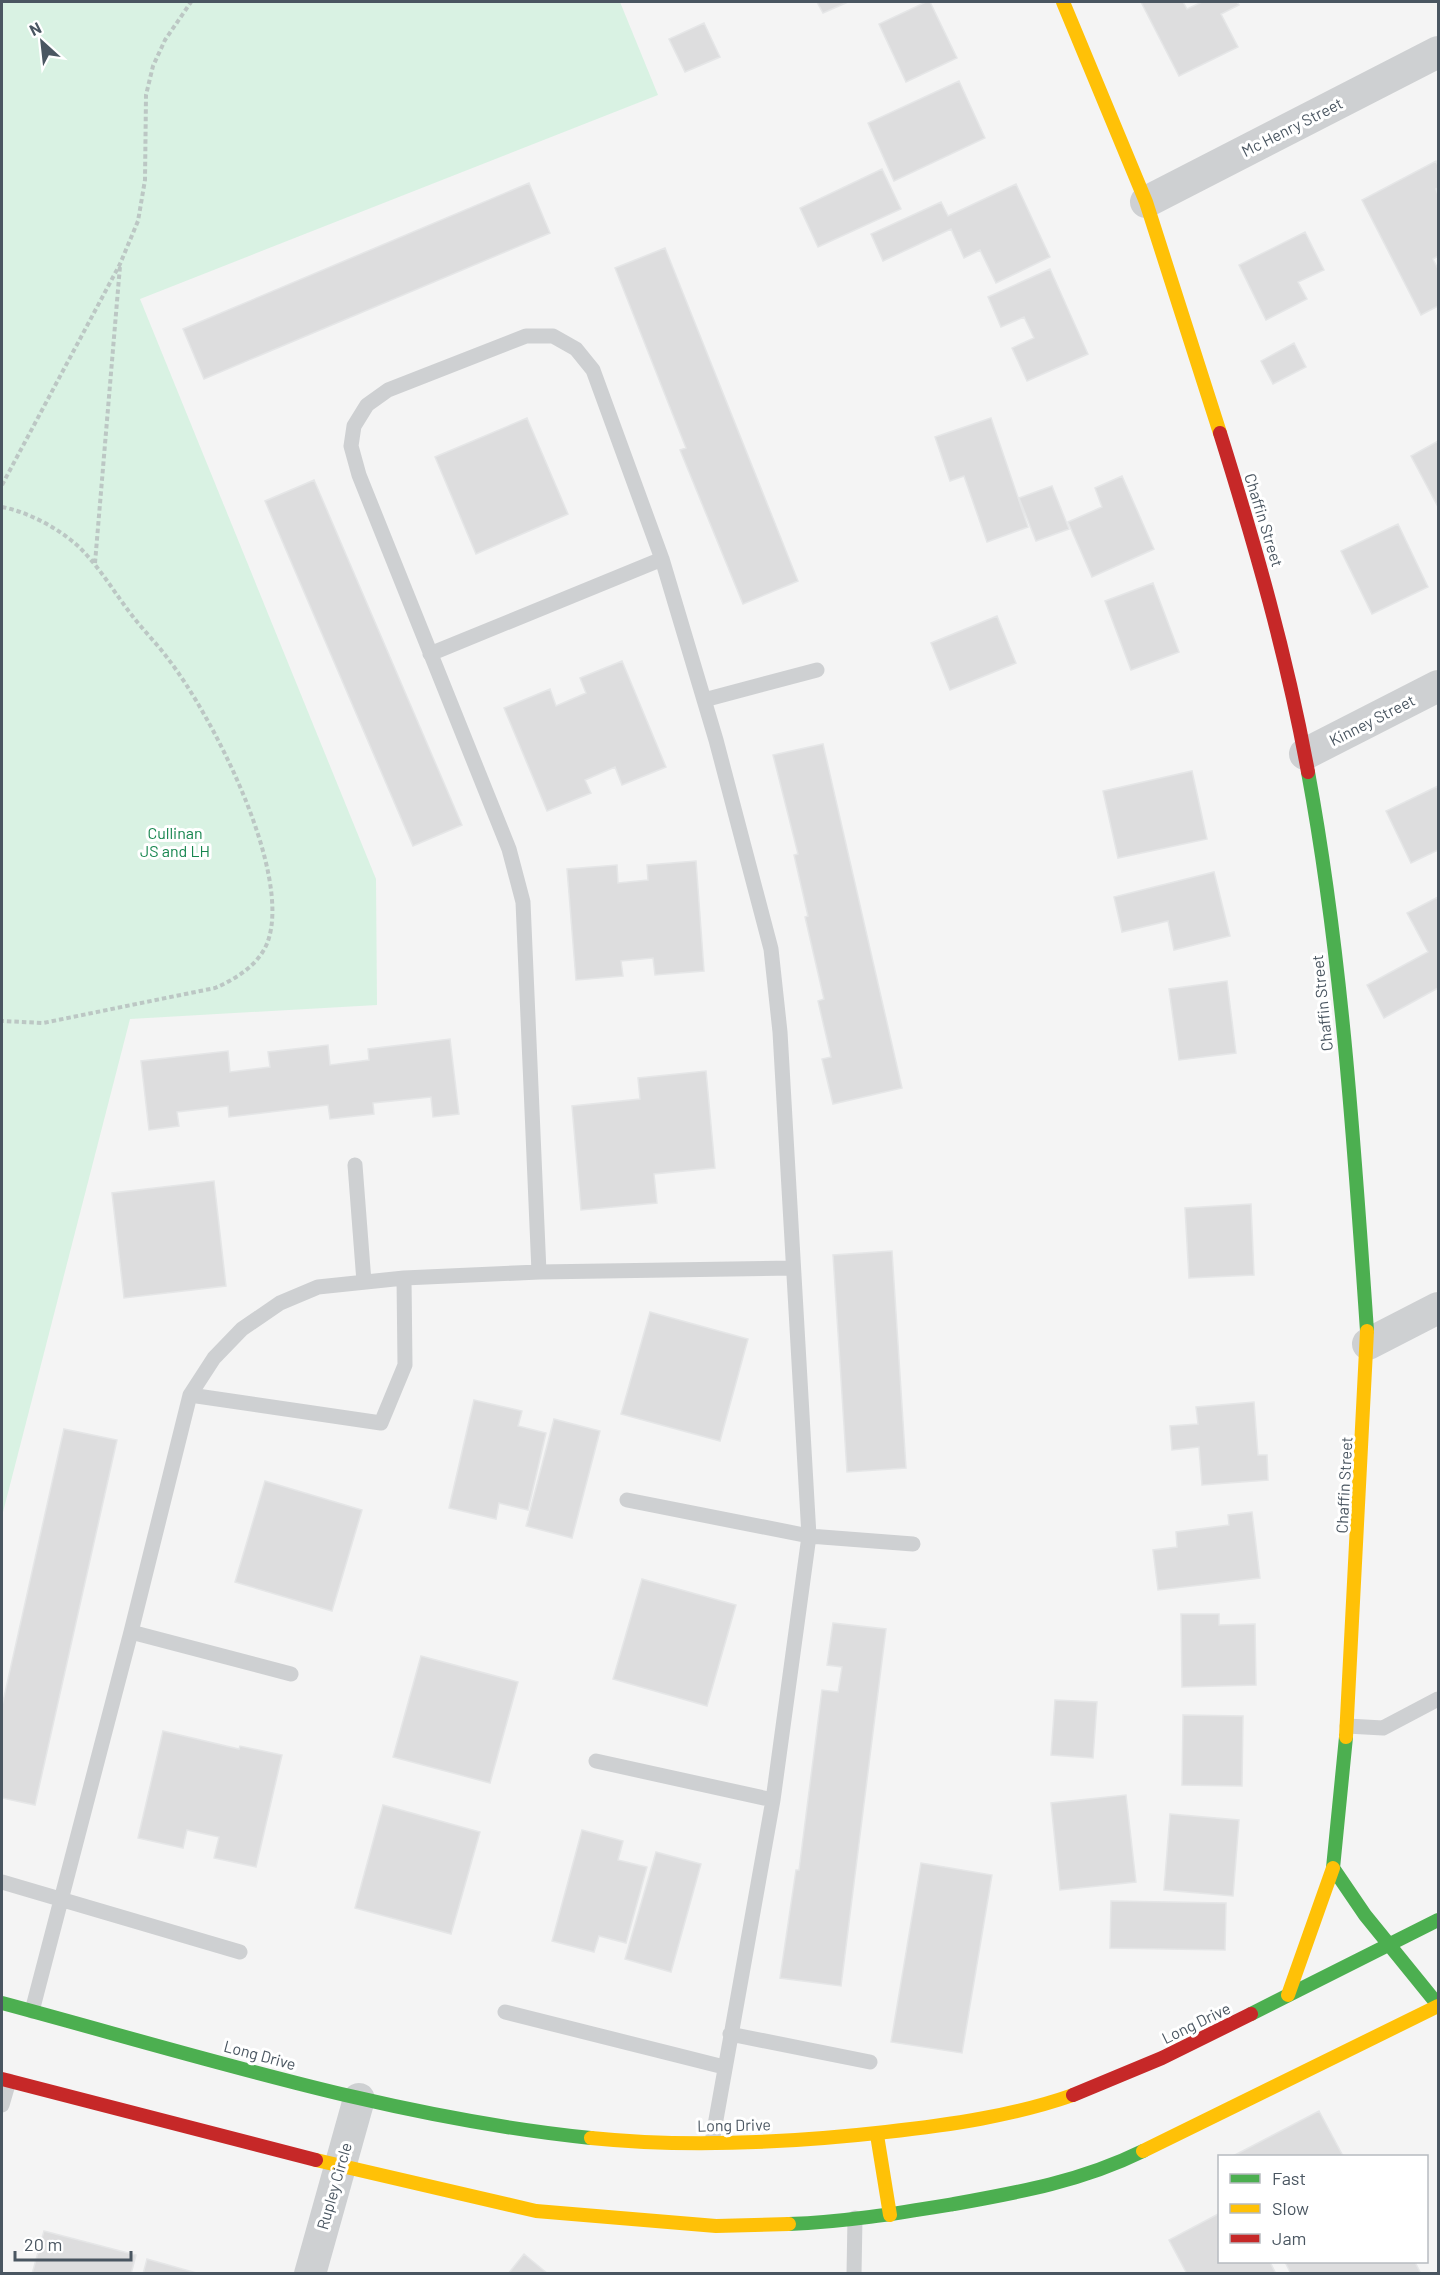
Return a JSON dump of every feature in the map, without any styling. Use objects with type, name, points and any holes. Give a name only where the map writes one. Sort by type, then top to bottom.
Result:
[{"type":"main road","name":"Chaffin Street","points":[[1063,2],[1146,202],[1255,543],[1284,650],[1326,869],[1368,1344],[1347,1726],[1333,1868],[1288,1995]]},
{"type":"main road","points":[[5,2080],[340,2166],[536,2211],[716,2226],[812,2223],[890,2215],[1021,2192],[1104,2169],[1438,2006],[1391,1944],[1365,1915],[1333,1868]]},
{"type":"main road","name":"Long Drive","points":[[2,2002],[359,2099],[522,2131],[653,2144],[812,2140],[877,2135],[963,2123],[1070,2096],[1162,2058],[1438,1920]]},
{"type":"main road","points":[[877,2135],[890,2215]]},
{"type":"street","name":"Mc Henry Street","points":[[1146,202],[1438,52]]},
{"type":"street","name":"Kinney Street","points":[[1305,754],[1438,686]]},
{"type":"street","points":[[1368,1344],[1438,1308]]},
{"type":"street","name":"Rupley Circle","points":[[310,2274],[359,2099]]},
{"type":"lane","points":[[538,1272],[523,902],[509,849],[359,475],[351,447],[354,426],[367,405],[388,390],[526,336],[553,336],[576,349],[593,370],[662,559],[704,699],[771,949],[780,1032],[809,1536],[773,1800],[712,2142]]},
{"type":"lane","points":[[430,654],[662,559]]},
{"type":"lane","points":[[704,699],[817,670]]},
{"type":"lane","points":[[355,1165],[364,1282]]},
{"type":"lane","points":[[32,2011],[190,1395],[214,1358],[242,1329],[280,1303],[318,1287],[404,1278],[538,1272],[792,1268]]},
{"type":"lane","points":[[190,1395],[381,1423],[405,1365],[404,1278]]},
{"type":"lane","points":[[627,1500],[809,1536],[914,1544]]},
{"type":"lane","points":[[131,1632],[291,1674]]},
{"type":"lane","points":[[1347,1726],[1383,1728],[1438,1699]]},
{"type":"lane","points":[[596,1761],[773,1800]]},
{"type":"lane","points":[[2,1882],[240,1953]]},
{"type":"lane","points":[[505,2012],[724,2067]]},
{"type":"lane","points":[[730,2034],[870,2062]]},
{"type":"lane","points":[[2,2105],[5,2080]]},
{"type":"lane","points":[[854,2274],[855,2218]]},
{"type":"path","points":[[2,485],[120,264],[138,221],[145,180],[146,95],[153,66],[165,39],[191,2]]},
{"type":"path","points":[[95,564],[120,264]]},
{"type":"path","points":[[2,507],[43,522],[76,544],[95,564],[133,617],[170,661],[212,728],[248,809],[269,871],[273,913],[268,942],[255,961],[237,978],[215,988],[43,1023],[2,1021]]},
{"type":"green space","name":"Cullinan JS and LH","points":[[2,2],[620,2],[658,95],[140,299],[376,879],[377,1005],[130,1019],[2,1516]]},
{"type":"building","points":[[817,2],[848,2],[823,13]]},
{"type":"building","points":[[930,2],[957,58],[906,82],[879,24]]},
{"type":"building","points":[[1141,2],[1183,2],[1187,9],[1202,2],[1237,2],[1239,5],[1221,14],[1238,47],[1179,76]]},
{"type":"building","points":[[704,23],[720,57],[685,72],[669,39]]},
{"type":"building","points":[[959,81],[985,138],[894,181],[868,123]]},
{"type":"building","points":[[1436,161],[1438,166],[1438,188],[1436,189],[1438,195],[1438,256],[1433,259],[1438,269],[1438,306],[1421,315],[1362,200]]},
{"type":"building","points":[[882,169],[901,209],[818,247],[800,208]]},
{"type":"building","points":[[529,183],[550,233],[204,379],[183,329]]},
{"type":"building","points":[[1016,184],[1050,257],[996,283],[980,250],[964,258],[951,229],[883,261],[871,234],[941,202],[948,216]]},
{"type":"building","points":[[1305,232],[1324,270],[1298,282],[1307,299],[1266,320],[1239,265]]},
{"type":"building","points":[[665,248],[798,581],[743,604],[680,450],[686,448],[615,268]]},
{"type":"building","points":[[1050,269],[1088,354],[1027,381],[1012,348],[1034,338],[1024,317],[1001,327],[988,297]]},
{"type":"building","points":[[1294,343],[1306,367],[1273,384],[1261,361]]},
{"type":"building","points":[[527,418],[568,514],[476,554],[435,457]]},
{"type":"building","points":[[991,418],[1028,527],[987,542],[964,476],[950,481],[935,437]]},
{"type":"building","points":[[1438,441],[1438,507],[1411,456]]},
{"type":"building","points":[[1122,476],[1154,549],[1092,577],[1068,522],[1102,507],[1095,488]]},
{"type":"building","points":[[314,480],[462,825],[413,846],[265,501]]},
{"type":"building","points":[[1052,486],[1069,529],[1036,541],[1019,498]]},
{"type":"building","points":[[1398,524],[1428,587],[1372,614],[1341,551]]},
{"type":"building","points":[[1153,583],[1179,652],[1131,670],[1105,601]]},
{"type":"building","points":[[997,616],[1016,663],[950,690],[931,643]]},
{"type":"building","points":[[622,661],[666,767],[622,785],[615,767],[585,780],[591,793],[547,811],[504,708],[550,689],[556,706],[586,693],[580,678]]},
{"type":"building","points":[[823,744],[902,1088],[833,1104],[822,1059],[831,1057],[818,1001],[824,999],[805,917],[808,916],[794,855],[798,854],[773,755]]},
{"type":"building","points":[[1192,771],[1207,839],[1118,858],[1103,791]]},
{"type":"building","points":[[1438,786],[1438,850],[1411,863],[1386,811]]},
{"type":"building","points":[[696,861],[704,971],[655,975],[653,958],[621,961],[623,976],[576,980],[567,869],[617,865],[618,883],[648,880],[647,865]]},
{"type":"building","points":[[1214,872],[1230,936],[1174,950],[1168,921],[1122,932],[1114,897]]},
{"type":"building","points":[[1438,897],[1438,988],[1384,1018],[1367,985],[1428,952],[1407,913]]},
{"type":"building","points":[[1227,981],[1236,1053],[1179,1060],[1169,989]]},
{"type":"building","points":[[450,1039],[459,1114],[433,1117],[431,1097],[373,1103],[374,1114],[330,1119],[328,1105],[229,1117],[228,1106],[177,1112],[179,1126],[149,1130],[141,1061],[228,1051],[230,1072],[270,1067],[268,1052],[328,1045],[330,1065],[369,1060],[368,1049]]},
{"type":"building","points":[[706,1071],[715,1168],[654,1174],[657,1203],[581,1210],[572,1106],[640,1099],[638,1078]]},
{"type":"building","points":[[214,1181],[226,1286],[124,1298],[112,1193]]},
{"type":"building","points":[[1251,1204],[1254,1275],[1189,1278],[1185,1208]]},
{"type":"building","points":[[892,1251],[906,1468],[847,1472],[833,1255]]},
{"type":"building","points":[[650,1312],[748,1339],[720,1441],[621,1414]]},
{"type":"building","points":[[474,1400],[522,1411],[518,1426],[546,1433],[528,1510],[499,1503],[496,1519],[449,1508]]},
{"type":"building","points":[[1254,1402],[1258,1455],[1267,1455],[1268,1480],[1202,1485],[1199,1447],[1172,1450],[1170,1426],[1198,1424],[1196,1407]]},
{"type":"building","points":[[554,1419],[600,1431],[572,1538],[526,1526]]},
{"type":"building","points":[[64,1429],[117,1440],[35,1805],[2,1798],[2,1706]]},
{"type":"building","points":[[265,1481],[362,1510],[332,1611],[235,1582]]},
{"type":"building","points":[[1252,1512],[1260,1578],[1158,1590],[1153,1550],[1177,1547],[1176,1532],[1229,1525],[1228,1515]]},
{"type":"building","points":[[642,1579],[736,1605],[707,1706],[613,1679]]},
{"type":"building","points":[[1181,1614],[1219,1614],[1219,1625],[1255,1624],[1256,1685],[1182,1687]]},
{"type":"building","points":[[833,1623],[886,1629],[841,1986],[780,1978],[796,1870],[799,1870],[822,1690],[838,1692],[842,1667],[827,1665]]},
{"type":"building","points":[[421,1656],[518,1682],[490,1783],[393,1757]]},
{"type":"building","points":[[1055,1700],[1097,1702],[1093,1758],[1051,1755]]},
{"type":"building","points":[[1183,1715],[1243,1716],[1242,1786],[1182,1785]]},
{"type":"building","points":[[163,1731],[239,1749],[240,1746],[282,1755],[256,1867],[214,1858],[219,1837],[187,1830],[183,1848],[138,1838]]},
{"type":"building","points":[[1126,1795],[1136,1882],[1060,1890],[1051,1803]]},
{"type":"building","points":[[383,1805],[480,1832],[451,1934],[355,1908]]},
{"type":"building","points":[[1170,1814],[1239,1820],[1233,1896],[1164,1890]]},
{"type":"building","points":[[582,1830],[623,1841],[618,1860],[647,1867],[626,1943],[599,1936],[594,1952],[552,1941]]},
{"type":"building","points":[[656,1852],[701,1864],[671,1972],[625,1959]]},
{"type":"building","points":[[921,1863],[992,1875],[962,2053],[891,2042]]},
{"type":"building","points":[[1111,1901],[1226,1903],[1225,1950],[1110,1948]]},
{"type":"building","points":[[1319,2111],[1342,2155],[1235,2155]]},
{"type":"building","points":[[1218,2214],[1218,2263],[1270,2263],[1276,2274],[1187,2274],[1169,2240]]},
{"type":"building","points":[[44,2231],[136,2255],[131,2274],[32,2274]]},
{"type":"building","points":[[524,2254],[548,2274],[508,2274]]},
{"type":"building","points":[[147,2259],[200,2274],[143,2274]]},
{"type":"building","points":[[1286,2263],[1416,2263],[1421,2274],[1291,2274]]},
{"type":"traffic: fast","points":[[1308,772],[1320,841],[1338,980],[1352,1120],[1367,1331]]},
{"type":"traffic: fast","points":[[1346,1737],[1333,1868],[1365,1915],[1438,2005]]},
{"type":"traffic: fast","points":[[1251,2014],[1438,1920]]},
{"type":"traffic: fast","points":[[2,2003],[221,2063],[368,2100],[516,2129],[591,2138]]},
{"type":"traffic: fast","points":[[789,2224],[872,2217],[1003,2195],[1074,2178],[1143,2151]]},
{"type":"traffic: slow","points":[[1063,2],[1146,202],[1220,433]]},
{"type":"traffic: slow","points":[[1346,1737],[1367,1331]]},
{"type":"traffic: slow","points":[[1288,1995],[1333,1868]]},
{"type":"traffic: slow","points":[[1143,2151],[1438,2006]]},
{"type":"traffic: slow","points":[[591,2138],[665,2143],[738,2143],[849,2136],[981,2119],[1027,2109],[1073,2095]]},
{"type":"traffic: slow","points":[[877,2135],[890,2215]]},
{"type":"traffic: slow","points":[[316,2160],[536,2211],[716,2226],[789,2224]]},
{"type":"traffic: jam","points":[[1220,433],[1269,601],[1308,772]]},
{"type":"traffic: jam","points":[[1073,2095],[1162,2058],[1251,2014]]},
{"type":"traffic: jam","points":[[2,2079],[316,2160]]}]
